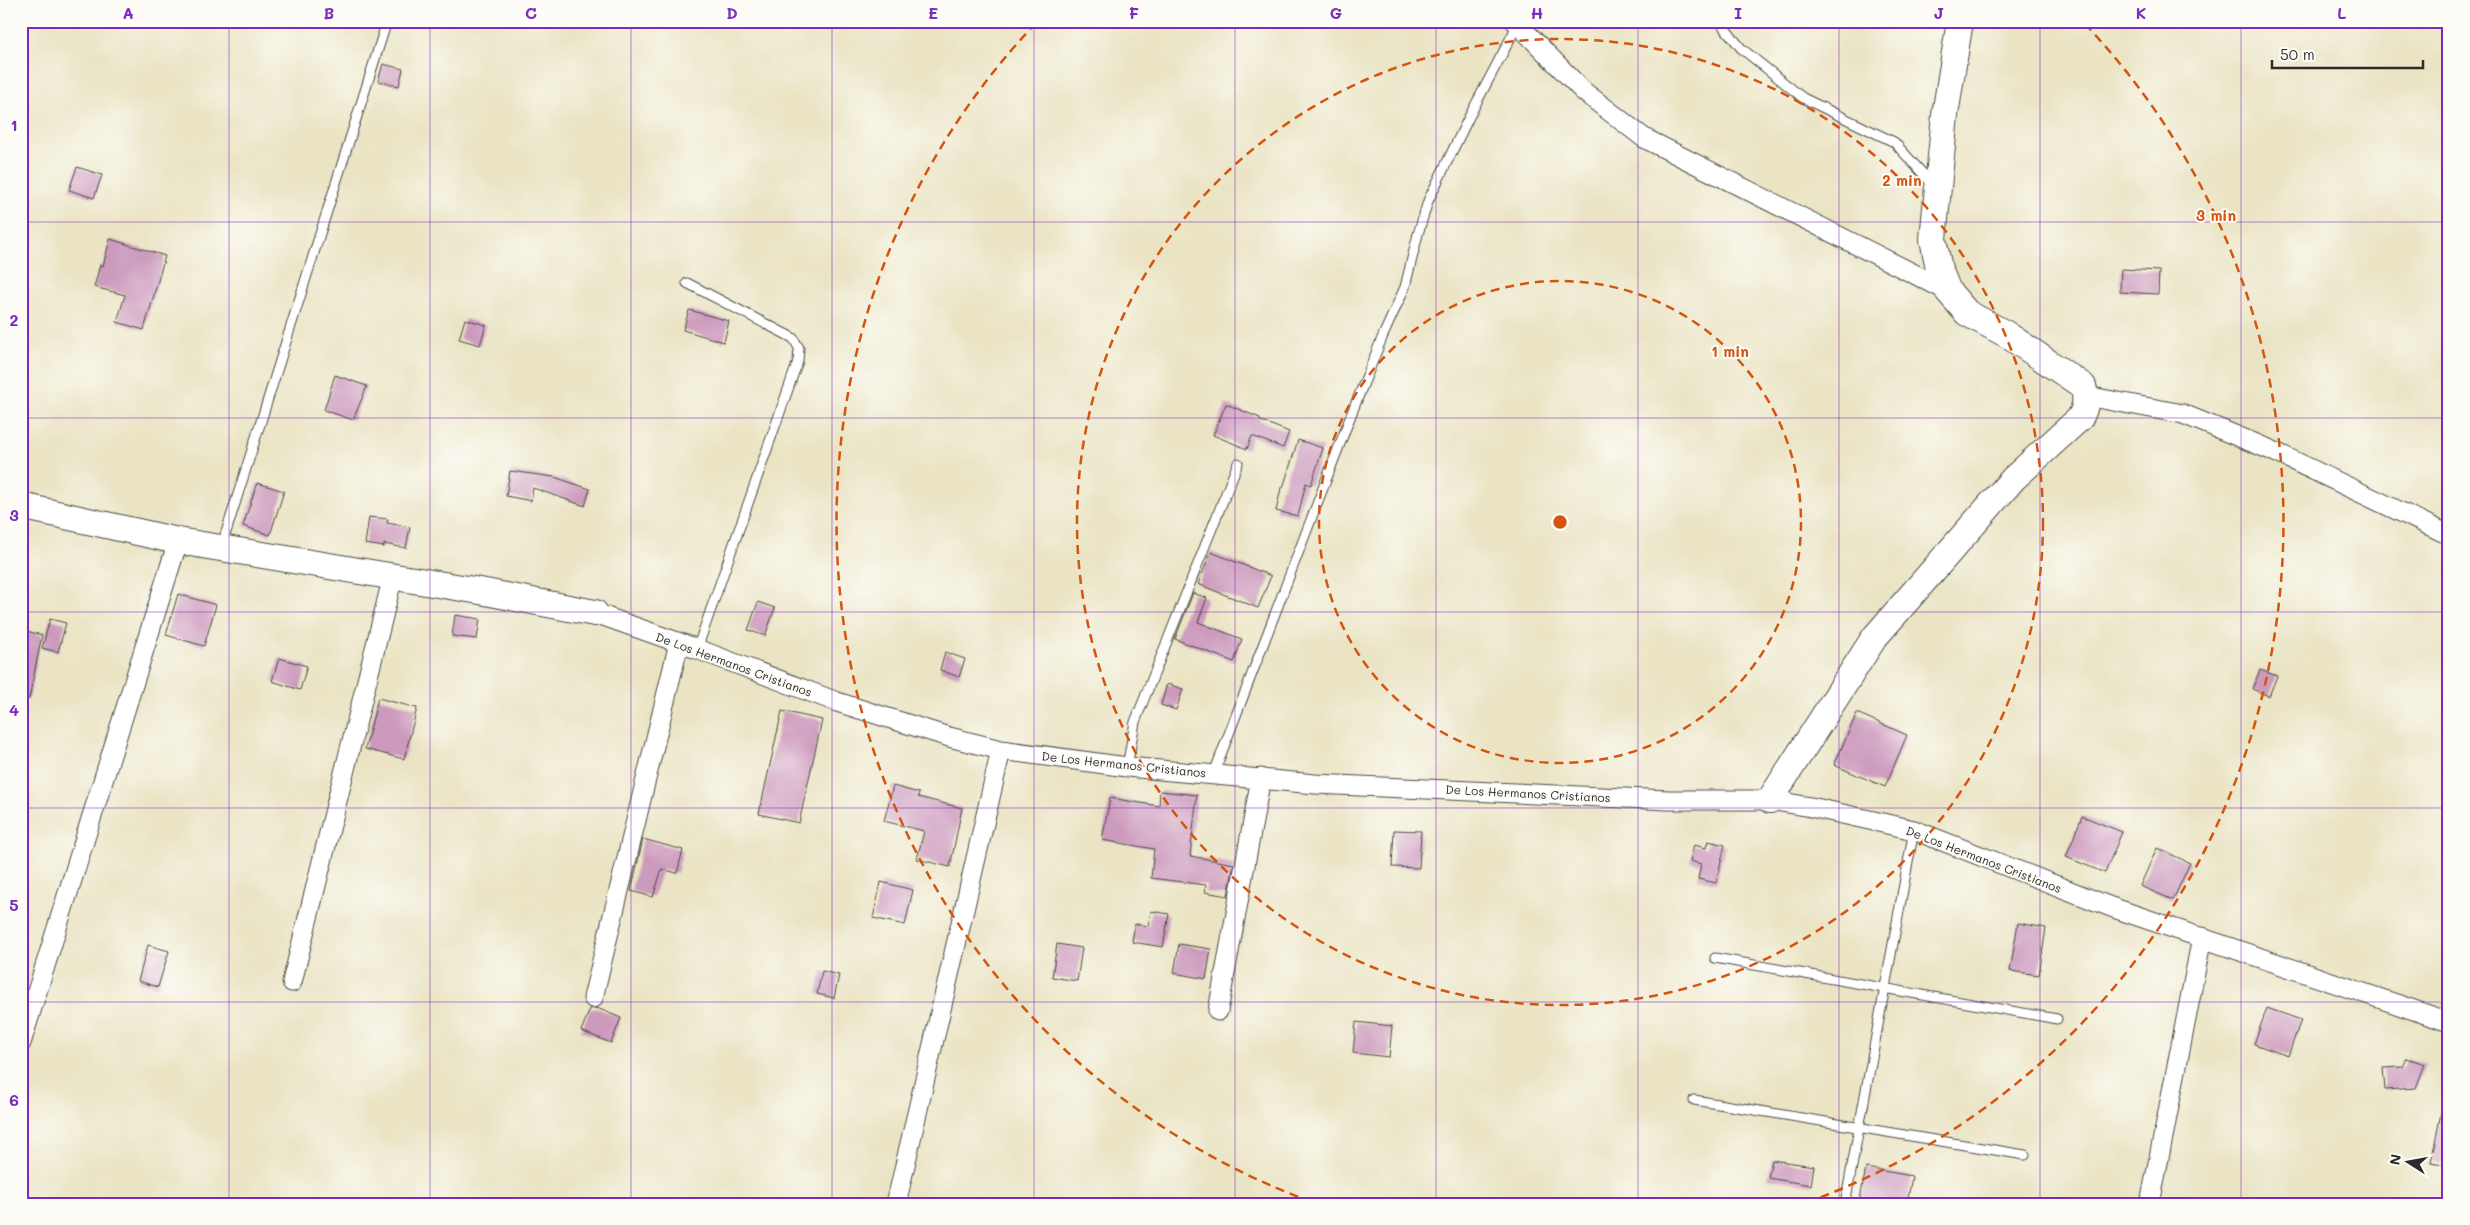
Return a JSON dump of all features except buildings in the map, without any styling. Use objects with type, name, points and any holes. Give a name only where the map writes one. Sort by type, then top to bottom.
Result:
[{"type":"street","points":[[1770,800],[1874,638],[2013,479],[2080,418],[2086,408],[2086,396],[2083,386],[2006,334],[1967,313],[1948,291],[1939,269],[1933,239],[1945,115],[1960,21]]},
{"type":"street","points":[[1516,22],[1560,70],[1644,138],[1948,291]]},
{"type":"street","points":[[2086,396],[2182,414],[2271,450],[2449,535]]},
{"type":"street","points":[[21,506],[178,541],[393,576],[595,613]]},
{"type":"street","points":[[21,1043],[178,541]]},
{"type":"street","points":[[292,982],[393,576]]},
{"type":"street","name":"De Los Hermanos Cristianos","points":[[595,613],[837,702],[949,737],[1001,750],[1127,767],[1214,773],[1315,784],[1669,800],[1770,800],[1914,830],[2053,885],[2449,1022]]},
{"type":"street","points":[[593,998],[679,643]]},
{"type":"street","points":[[896,1204],[1001,750]]},
{"type":"street","points":[[1218,1010],[1261,778]]},
{"type":"street","points":[[2150,1204],[2202,937]]},
{"type":"lane","points":[[222,548],[387,21]]},
{"type":"lane","points":[[1719,21],[1741,48],[1803,98],[1894,142],[1938,191]]},
{"type":"lane","points":[[1214,773],[1368,372],[1405,287],[1428,201],[1516,22]]},
{"type":"lane","points":[[687,283],[793,338],[799,348],[798,360],[697,649]]},
{"type":"lane","points":[[1127,767],[1134,722],[1238,463]]},
{"type":"lane","points":[[1844,1204],[1914,830]]},
{"type":"lane","points":[[1715,958],[2057,1019]]},
{"type":"lane","points":[[1694,1100],[2025,1155]]}]
